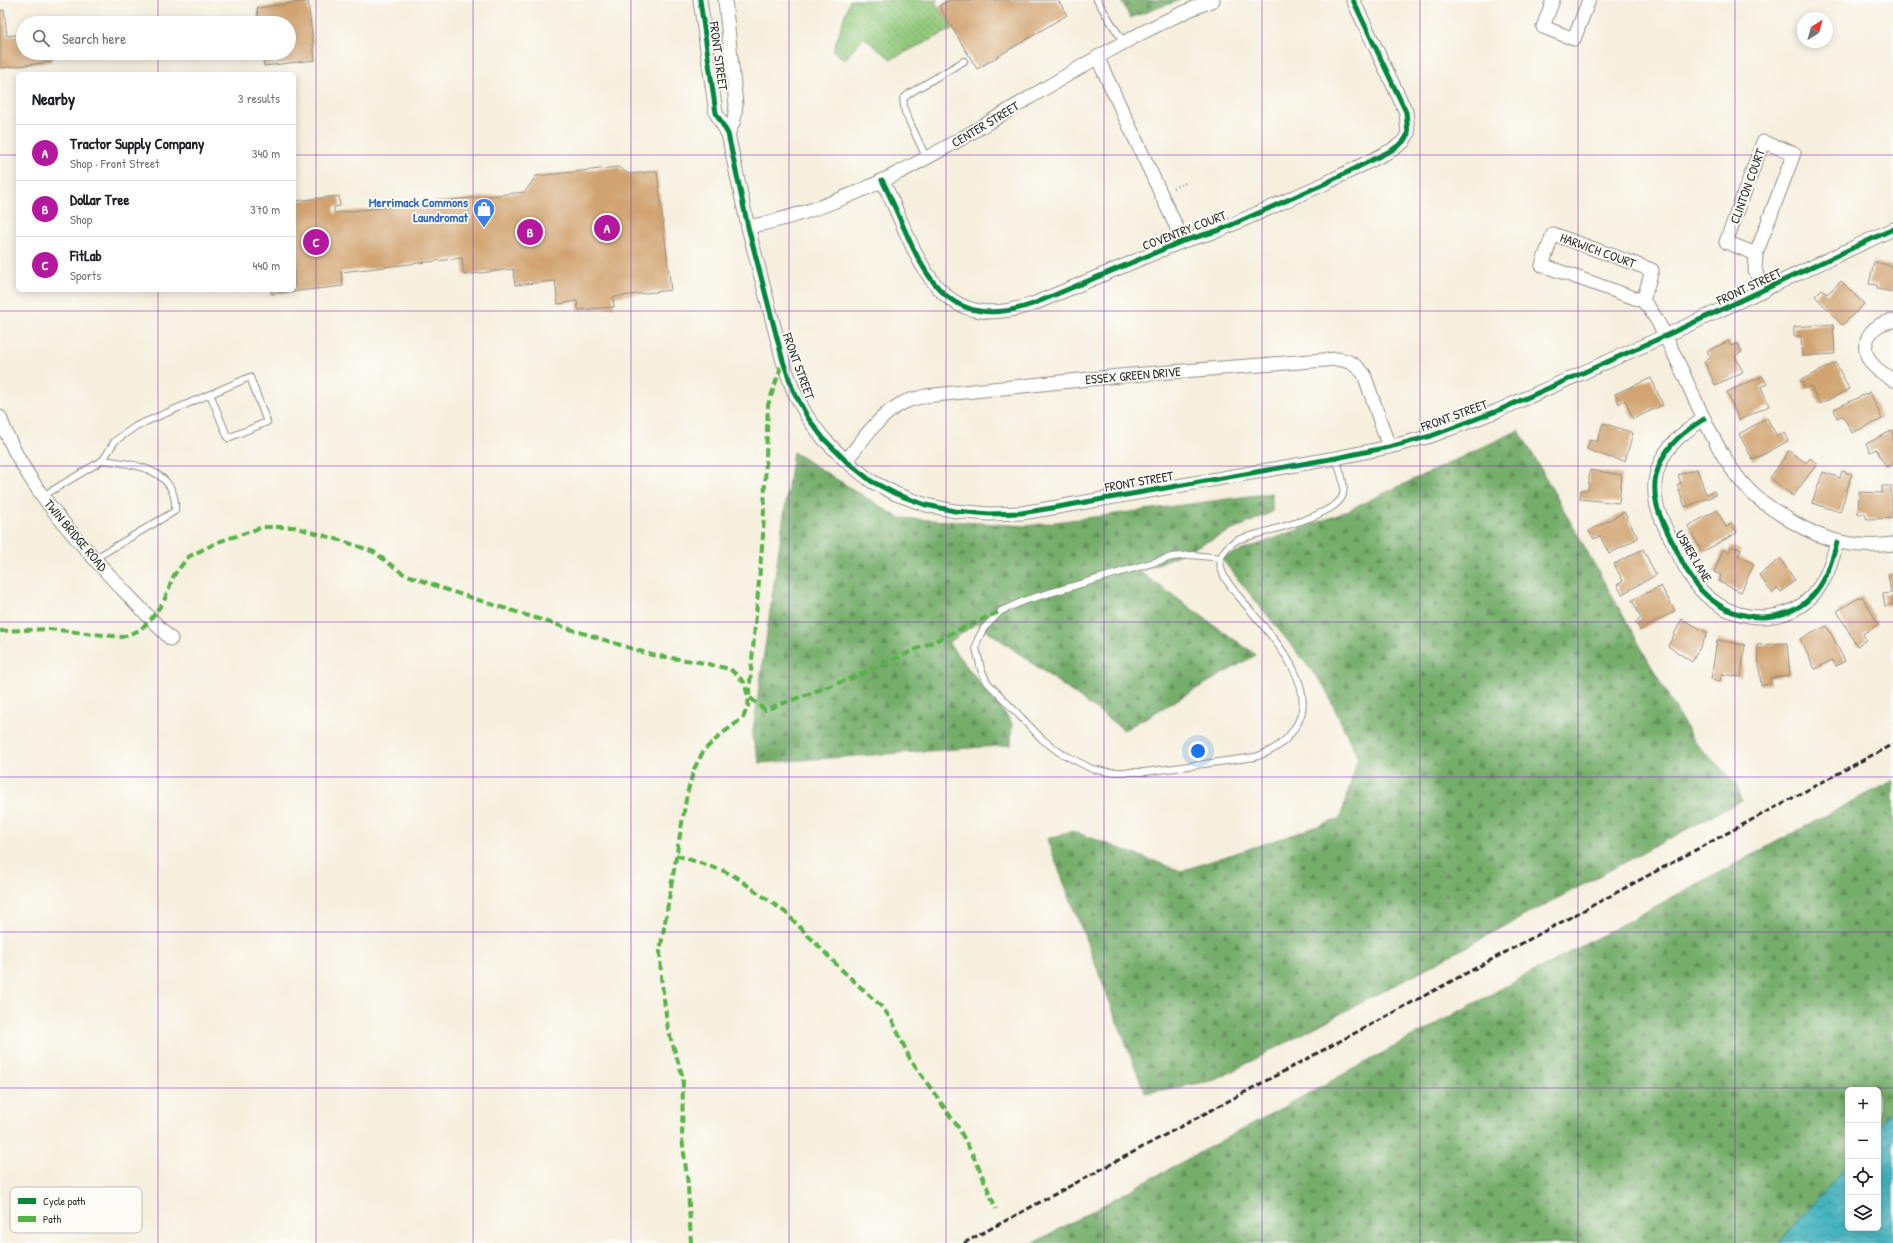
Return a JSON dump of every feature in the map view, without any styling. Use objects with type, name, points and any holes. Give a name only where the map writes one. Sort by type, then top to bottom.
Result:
[{"type":"street","name":"FRONT STREET","points":[[700,0],[716,114],[728,134],[748,227],[775,333],[793,390],[808,418],[823,438],[846,461],[871,481],[896,494],[926,505],[955,511],[989,514],[1021,513],[1052,508],[1336,458],[1388,447],[1465,424],[1665,336],[1893,230]]},
{"type":"street","name":"FRONT STREET","points":[[726,0],[736,105],[734,120],[728,134]]},
{"type":"street","name":"CENTER STREET","points":[[748,227],[794,216],[882,180],[926,157],[1097,57],[1213,0]]},
{"type":"street","name":"COVENTRY COURT","points":[[882,180],[931,280],[939,291],[951,300],[966,308],[979,312],[1009,311],[1023,308],[1183,241],[1220,230],[1326,183],[1392,150],[1403,142],[1408,134],[1406,112],[1353,0]]},
{"type":"street","points":[[1553,0],[1543,27],[1574,39],[1589,0]]},
{"type":"street","name":"COVENTRY COURT","points":[[1097,57],[1183,241]]},
{"type":"street","name":"CLINTON COURT","points":[[1756,254],[1726,242],[1763,142],[1794,153],[1756,254],[1755,270],[1764,291]]},
{"type":"street","name":"HARWICH COURT","points":[[1553,234],[1652,270],[1643,301],[1542,265],[1553,234]]},
{"type":"street","points":[[1643,301],[1652,310],[1704,419],[1738,478],[1754,495],[1802,528],[1837,543],[1865,545],[1893,544]]},
{"type":"street","points":[[1893,321],[1884,322],[1876,326],[1868,337],[1866,349],[1873,365],[1893,380]]},
{"type":"street","name":"ESSEX GREEN DRIVE","points":[[846,461],[861,442],[891,411],[907,401],[925,396],[1119,376],[1337,359],[1348,360],[1356,365],[1364,374],[1388,447]]},
{"type":"street","name":"TWIN BRIDGE ROAD","points":[[0,417],[16,453],[43,496],[60,519],[94,559],[171,639]]},
{"type":"street","name":"USHER LANE","points":[[1704,419],[1686,431],[1665,453],[1658,467],[1655,484],[1659,517],[1684,566],[1698,586],[1711,600],[1725,609],[1747,616],[1766,617],[1786,614],[1803,604],[1817,590],[1827,572],[1837,543]]},
{"type":"lane","points":[[1098,0],[1124,43]]},
{"type":"lane","points":[[926,157],[905,112],[903,99],[910,93],[964,61]]},
{"type":"lane","points":[[43,496],[103,460],[115,440],[136,426],[210,394],[250,377],[267,422],[228,438],[210,394]]},
{"type":"lane","points":[[1221,558],[1192,555],[1172,557],[1026,600],[1001,611],[984,628],[978,639],[976,648],[981,669],[987,682],[1042,739],[1058,752],[1092,769],[1108,772],[1144,772],[1255,757],[1270,752],[1283,744],[1299,721],[1303,703],[1301,684],[1290,663],[1231,587],[1222,572],[1221,558],[1229,545],[1236,540],[1314,518],[1335,506],[1342,497],[1343,486],[1336,458]]},
{"type":"lane","points":[[94,559],[175,511],[176,501],[164,479],[153,471],[130,464],[103,460]]},
{"type":"path","points":[[1173,188],[1188,182]]},
{"type":"green space","points":[[850,0],[938,0],[935,2],[953,29],[891,59],[863,37],[845,60],[833,51]]},
{"type":"green space","points":[[1121,0],[1180,0],[1130,18]]},
{"type":"green space","points":[[1519,430],[1694,742],[1735,782],[1742,800],[1216,1080],[1145,1093],[1047,839],[1072,831],[1181,871],[1340,819],[1358,758],[1324,686],[1221,558],[1338,515]]},
{"type":"green space","points":[[793,452],[899,518],[1026,526],[1272,493],[1272,512],[1140,572],[1256,655],[1124,730],[977,623],[948,643],[1012,723],[1011,745],[760,763],[752,737]]},
{"type":"green space","points":[[1893,781],[1893,1109],[1881,1123],[1881,1087],[1845,1087],[1845,1168],[1779,1243],[1033,1243],[1458,1012]]},
{"type":"water","points":[[1893,1109],[1893,1243],[1779,1243],[1845,1168],[1845,1231],[1881,1231],[1881,1123]]},
{"type":"building","points":[[950,0],[1058,0],[1067,15],[977,69],[939,6]]},
{"type":"building","points":[[308,1],[315,60],[264,66],[263,60],[296,60],[296,16],[258,16],[257,8]]},
{"type":"building","points":[[4,10],[7,36],[16,35],[16,60],[52,60],[52,62],[0,68],[0,11]]},
{"type":"building","points":[[618,167],[629,174],[657,171],[671,290],[613,297],[614,307],[578,310],[577,301],[558,304],[555,281],[515,285],[513,269],[464,275],[462,258],[341,272],[343,286],[296,291],[296,201],[339,196],[340,206],[334,207],[334,213],[525,192],[536,176]]},
{"type":"building","points":[[1874,262],[1893,266],[1893,292],[1877,289],[1877,285],[1869,284]]},
{"type":"building","points":[[1841,281],[1864,304],[1842,325],[1815,296],[1822,289],[1827,294]]},
{"type":"building","points":[[271,292],[289,292],[271,294]]},
{"type":"building","points":[[1833,324],[1835,354],[1802,356],[1801,336],[1794,336],[1794,327]]},
{"type":"building","points":[[1729,341],[1731,346],[1737,343],[1742,352],[1735,356],[1743,372],[1715,385],[1704,361],[1711,358],[1707,351]]},
{"type":"building","points":[[1836,363],[1849,389],[1820,404],[1811,386],[1805,389],[1801,380]]},
{"type":"building","points":[[1762,376],[1767,384],[1761,387],[1769,406],[1739,420],[1727,392]]},
{"type":"building","points":[[1651,378],[1663,405],[1633,419],[1625,400],[1619,404],[1615,394]]},
{"type":"building","points":[[1870,392],[1882,419],[1852,433],[1843,416],[1837,418],[1834,409]]},
{"type":"building","points":[[1767,418],[1777,436],[1784,433],[1788,441],[1753,460],[1739,434]]},
{"type":"building","points":[[1603,423],[1633,433],[1625,461],[1608,457],[1587,449],[1590,440],[1597,442]]},
{"type":"building","points":[[1893,430],[1893,463],[1886,467],[1876,449],[1870,452],[1866,444]]},
{"type":"building","points":[[1789,451],[1806,463],[1810,458],[1817,464],[1793,496],[1770,478]]},
{"type":"building","points":[[1697,469],[1706,494],[1714,491],[1716,495],[1685,507],[1677,485],[1681,483],[1678,475]]},
{"type":"building","points":[[1590,470],[1622,475],[1619,503],[1580,499],[1581,490],[1588,490]]},
{"type":"building","points":[[1842,471],[1852,474],[1840,512],[1812,503],[1823,472],[1840,478]]},
{"type":"building","points":[[1882,486],[1891,486],[1892,518],[1867,519],[1865,514],[1858,514],[1859,492],[1882,493]]},
{"type":"building","points":[[1717,510],[1726,527],[1732,524],[1737,533],[1702,552],[1688,526]]},
{"type":"building","points":[[1624,512],[1638,538],[1609,554],[1600,536],[1594,539],[1589,531]]},
{"type":"building","points":[[1731,546],[1741,550],[1738,556],[1754,564],[1741,592],[1719,582],[1721,575],[1714,572],[1723,550],[1729,552]]},
{"type":"building","points":[[1643,549],[1656,575],[1622,594],[1617,585],[1623,581],[1614,564]]},
{"type":"building","points":[[1780,559],[1795,580],[1781,592],[1778,588],[1772,593],[1759,575]]},
{"type":"building","points":[[1893,573],[1893,604],[1885,606],[1883,594],[1891,593],[1888,574]]},
{"type":"building","points":[[1661,586],[1675,611],[1640,630],[1636,622],[1641,618],[1632,600]]},
{"type":"building","points":[[1862,596],[1878,624],[1863,634],[1866,640],[1857,646],[1837,611]]},
{"type":"building","points":[[1682,619],[1708,633],[1692,662],[1668,646]]},
{"type":"building","points":[[1827,626],[1845,661],[1836,666],[1832,660],[1815,669],[1800,639]]},
{"type":"building","points":[[1717,640],[1745,645],[1741,677],[1722,674],[1720,681],[1711,679]]},
{"type":"building","points":[[1787,643],[1790,675],[1770,678],[1771,684],[1761,685],[1757,645]]},
{"type":"railway","points":[[964,1243],[1893,744]]},
{"type":"marked path","points":[[691,1243],[688,1185],[682,1138],[683,1078],[668,1029],[661,977],[660,951],[687,794],[694,769],[704,750],[743,718],[748,706],[763,535],[768,405],[783,361]]},
{"type":"marked path","points":[[0,631],[49,629],[122,637],[140,630],[151,619],[164,601],[174,575],[188,557],[218,542],[263,527],[294,527],[343,541],[374,552],[402,573],[447,590],[652,655],[699,662],[730,669],[744,682],[748,696],[765,710],[857,676],[1001,611]]},
{"type":"marked path","points":[[676,855],[724,871],[736,877],[785,912],[843,971],[883,1008],[893,1022],[910,1059],[958,1127],[977,1163],[996,1209]]},
{"type":"cycle path","points":[[700,0],[716,113],[728,134],[748,227],[783,361],[793,390],[808,418],[823,438],[846,461],[871,481],[896,494],[926,505],[955,511],[989,514],[1021,513],[1336,458],[1389,447],[1431,436],[1497,411],[1665,336],[1893,229]]},
{"type":"cycle path","points":[[882,180],[919,259],[933,281],[950,299],[971,309],[999,312],[1033,304],[1183,241],[1220,230],[1326,183],[1392,150],[1403,142],[1408,134],[1406,112],[1353,0]]},
{"type":"cycle path","points":[[1704,419],[1677,439],[1662,458],[1656,476],[1655,496],[1664,525],[1681,559],[1694,582],[1705,595],[1724,608],[1738,614],[1753,617],[1767,617],[1795,609],[1807,601],[1821,585],[1837,543]]},
{"type":"place","name":"Merrimack Commons Laundromat","points":[[484,228]]},
{"type":"place","name":"Tractor Supply Company","points":[[607,228]]},
{"type":"place","name":"Dollar Tree","points":[[530,232]]},
{"type":"place","name":"FitLab","points":[[316,242]]}]
